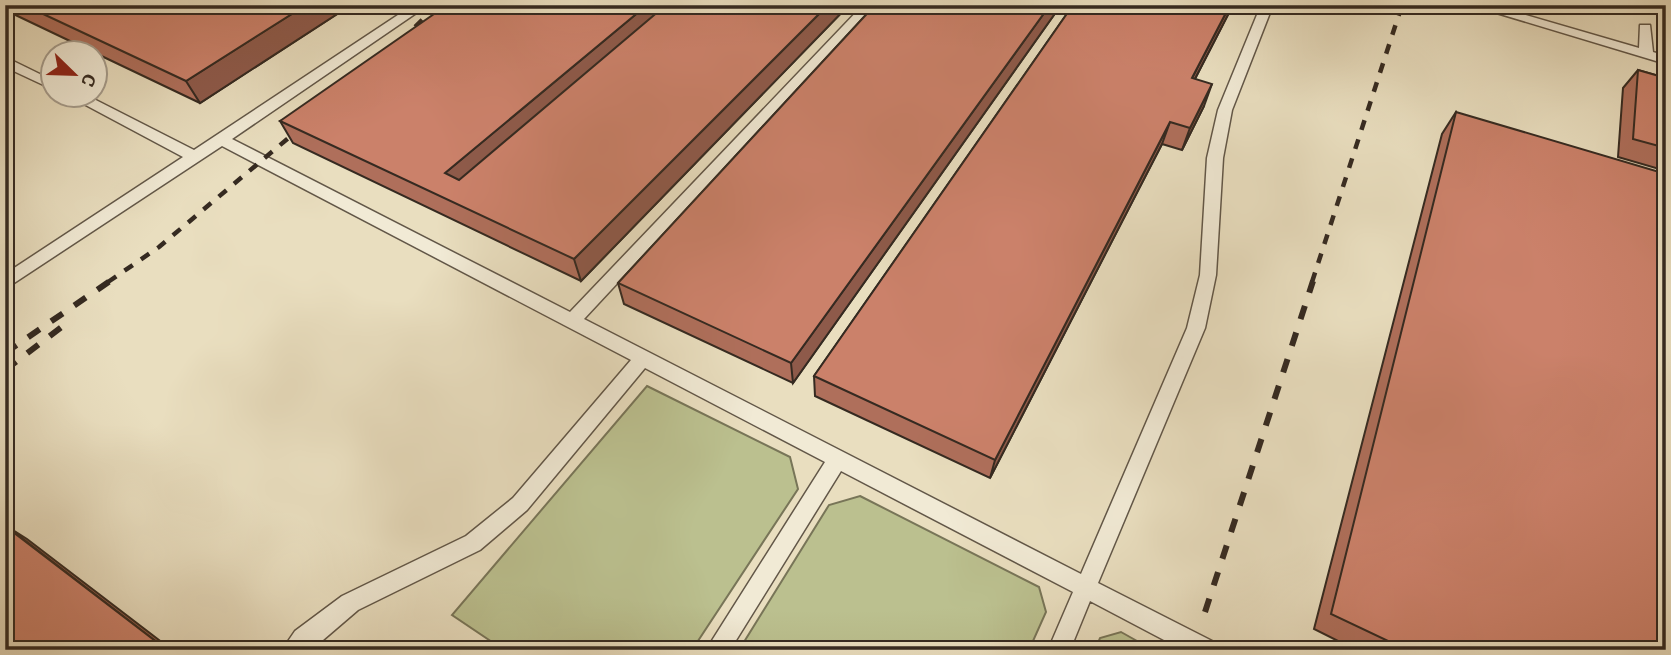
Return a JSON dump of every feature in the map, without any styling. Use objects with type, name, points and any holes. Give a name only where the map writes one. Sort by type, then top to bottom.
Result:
[{"type":"lane","points":[[5,283],[422,5]]},
{"type":"lane","points":[[572,321],[870,5]]},
{"type":"lane","points":[[1059,650],[1196,328],[1208,275],[1215,158],[1225,110],[1267,5]]},
{"type":"lane","points":[[1476,5],[1666,60]]},
{"type":"lane","points":[[1645,28],[1646,54]]},
{"type":"lane","points":[[5,61],[38,78]]},
{"type":"lane","points":[[99,108],[195,157]]},
{"type":"lane","points":[[220,139],[1206,650]]},
{"type":"lane","points":[[305,646],[350,603],[473,543],[520,504],[643,358]]},
{"type":"lane","points":[[717,650],[838,459]]},
{"type":"green space","points":[[647,386],[790,457],[798,489],[692,650],[504,650],[452,615]]},
{"type":"green space","points":[[860,496],[1039,587],[1046,612],[1029,650],[739,650],[829,505]]},
{"type":"green space","points":[[1121,632],[1153,650],[1095,650],[1100,638]]},
{"type":"building","points":[[24,5],[306,5],[186,81],[108,44],[108,38],[94,38]]},
{"type":"building","points":[[447,5],[647,5],[445,173],[459,180],[666,5],[828,5],[574,259],[280,121]]},
{"type":"building","points":[[875,5],[1050,5],[791,363],[618,283]]},
{"type":"building","points":[[1073,5],[1230,5],[1192,78],[1212,84],[1190,128],[1170,122],[995,460],[814,376]]},
{"type":"building","points":[[1638,70],[1666,78],[1666,148],[1633,139]]},
{"type":"building","points":[[1456,112],[1666,174],[1666,650],[1407,650],[1331,614]]},
{"type":"building","points":[[5,526],[167,650],[5,650]]},
{"type":"railway","points":[[401,41],[437,5]]},
{"type":"railway","points":[[1312,282],[1402,5]]},
{"type":"railway","points":[[108,282],[159,247],[305,124]]},
{"type":"railway","points":[[5,353],[110,281]]},
{"type":"railway","points":[[1205,612],[1313,281]]},
{"type":"railway","points":[[5,370],[67,323]]}]
